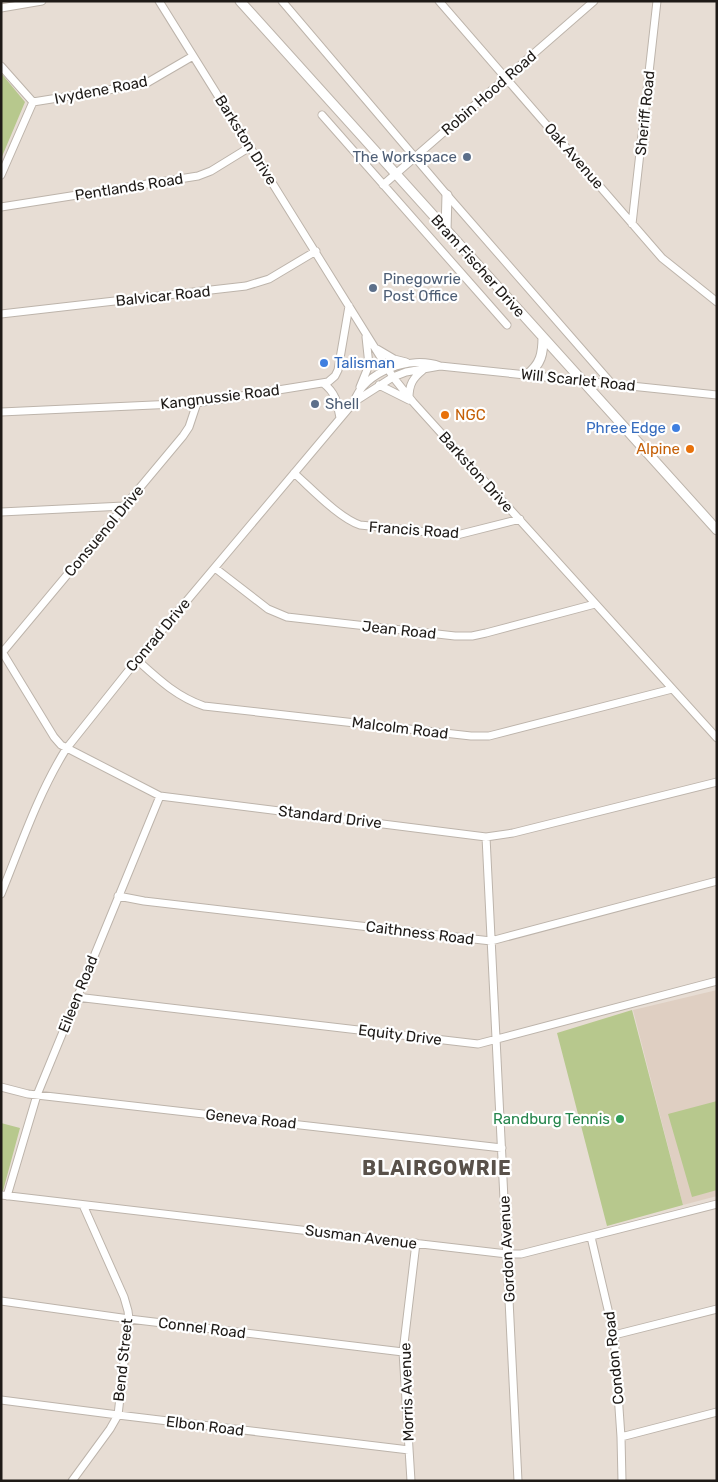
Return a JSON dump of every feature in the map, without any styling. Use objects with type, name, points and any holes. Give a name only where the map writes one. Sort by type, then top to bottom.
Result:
[{"type":"main road","name":"Bram Fischer Drive","points":[[240,1],[717,530]]},
{"type":"main road","points":[[446,230],[447,195]]},
{"type":"main road","points":[[527,375],[540,360],[543,350],[543,337]]},
{"type":"street","points":[[1,8],[42,1]]},
{"type":"street","name":"Barkston Drive","points":[[159,1],[393,377],[411,400],[717,738]]},
{"type":"street","name":"Bram Fischer Drive","points":[[282,1],[414,157],[612,384]]},
{"type":"street","name":"Oak Avenue","points":[[438,1],[666,262],[717,302]]},
{"type":"street","name":"Robin Hood Road","points":[[383,185],[594,1]]},
{"type":"street","name":"Sheriff Road","points":[[632,224],[657,1]]},
{"type":"street","name":"Ivydene Road","points":[[33,102],[145,84],[193,56]]},
{"type":"street","points":[[1,66],[33,102],[1,175]]},
{"type":"street","name":"Bram Fischer Drive","points":[[322,115],[507,325]]},
{"type":"street","name":"Pentlands Road","points":[[1,207],[198,176],[211,171],[250,147]]},
{"type":"street","name":"Balvicar Road","points":[[1,314],[246,286],[269,279],[316,251]]},
{"type":"street","points":[[340,418],[337,398],[323,383],[333,379],[338,370],[349,306]]},
{"type":"street","points":[[359,390],[369,365],[365,333]]},
{"type":"street","points":[[373,346],[394,359],[412,363]]},
{"type":"street","name":"Will Scarlet Road","points":[[388,369],[401,364],[426,362],[440,366],[717,395]]},
{"type":"street","name":"Will Scarlet Road","points":[[393,377],[406,372],[440,366]]},
{"type":"street","name":"Conrad Drive","points":[[354,402],[359,390],[388,369]]},
{"type":"street","points":[[411,400],[410,384],[424,370]]},
{"type":"street","name":"Conrad Drive","points":[[1,894],[47,783],[66,749],[354,402],[393,377]]},
{"type":"street","name":"Kangnussie Road","points":[[1,412],[197,403],[323,383]]},
{"type":"street","points":[[379,385],[411,400]]},
{"type":"street","name":"Consuenol Drive","points":[[2,652],[183,436],[189,426],[197,403]]},
{"type":"street","name":"Francis Road","points":[[294,474],[338,512],[360,526],[457,535],[520,519]]},
{"type":"street","points":[[1,512],[124,506]]},
{"type":"street","name":"Jean Road","points":[[215,568],[268,610],[287,617],[455,636],[472,636],[486,633],[595,604]]},
{"type":"street","name":"Standard Drive","points":[[2,652],[54,737],[66,749],[160,796],[486,837],[513,833],[717,782]]},
{"type":"street","name":"Malcolm Road","points":[[138,660],[175,693],[204,706],[471,736],[489,736],[672,689]]},
{"type":"street","name":"Eileen Road","points":[[4,1196],[36,1095],[160,796]]},
{"type":"street","name":"Gordon Avenue","points":[[486,837],[518,1481]]},
{"type":"street","name":"Caithness Road","points":[[118,896],[492,941],[717,881]]},
{"type":"street","name":"Equity Drive","points":[[76,997],[475,1044],[717,981]]},
{"type":"street","name":"Geneva Road","points":[[1,1086],[36,1095],[502,1148]]},
{"type":"street","name":"Susman Avenue","points":[[4,1196],[508,1254],[527,1253],[717,1204]]},
{"type":"street","name":"Bend Street","points":[[72,1481],[118,1415],[129,1319],[124,1297],[83,1205]]},
{"type":"street","name":"Condon Road","points":[[591,1237],[614,1335],[622,1481]]},
{"type":"street","name":"Morris Avenue","points":[[411,1481],[403,1352],[416,1243]]},
{"type":"street","name":"Connel Road","points":[[1,1301],[129,1319],[403,1352]]},
{"type":"street","points":[[614,1335],[717,1309]]},
{"type":"street","name":"Elbon Road","points":[[1,1400],[409,1450]]},
{"type":"street","points":[[621,1437],[717,1412]]},
{"type":"shaded area","points":[[717,990],[717,1196],[683,1205],[633,1010]]},
{"type":"green space","points":[[1,73],[25,102],[1,159]]},
{"type":"green space","name":"Randburg Tennis","points":[[632,1010],[683,1205],[607,1226],[557,1033]]},
{"type":"green space","points":[[717,1101],[717,1190],[692,1197],[668,1114]]},
{"type":"green space","points":[[1,1123],[20,1128],[3,1191],[1,1191]]},
{"type":"place","name":"The Workspace","points":[[467,157]]},
{"type":"place","name":"Pinegowrie Post Office","points":[[373,288]]},
{"type":"place","name":"Talisman","points":[[324,363]]},
{"type":"place","name":"Shell","points":[[315,404]]},
{"type":"place","name":"NGC","points":[[445,415]]},
{"type":"place","name":"Phree Edge","points":[[676,428]]},
{"type":"place","name":"Alpine","points":[[690,449]]},
{"type":"place","name":"Randburg Tennis","points":[[620,1119]]},
{"type":"district","name":"BLAIRGOWRIE","points":[[437,1168]]}]
